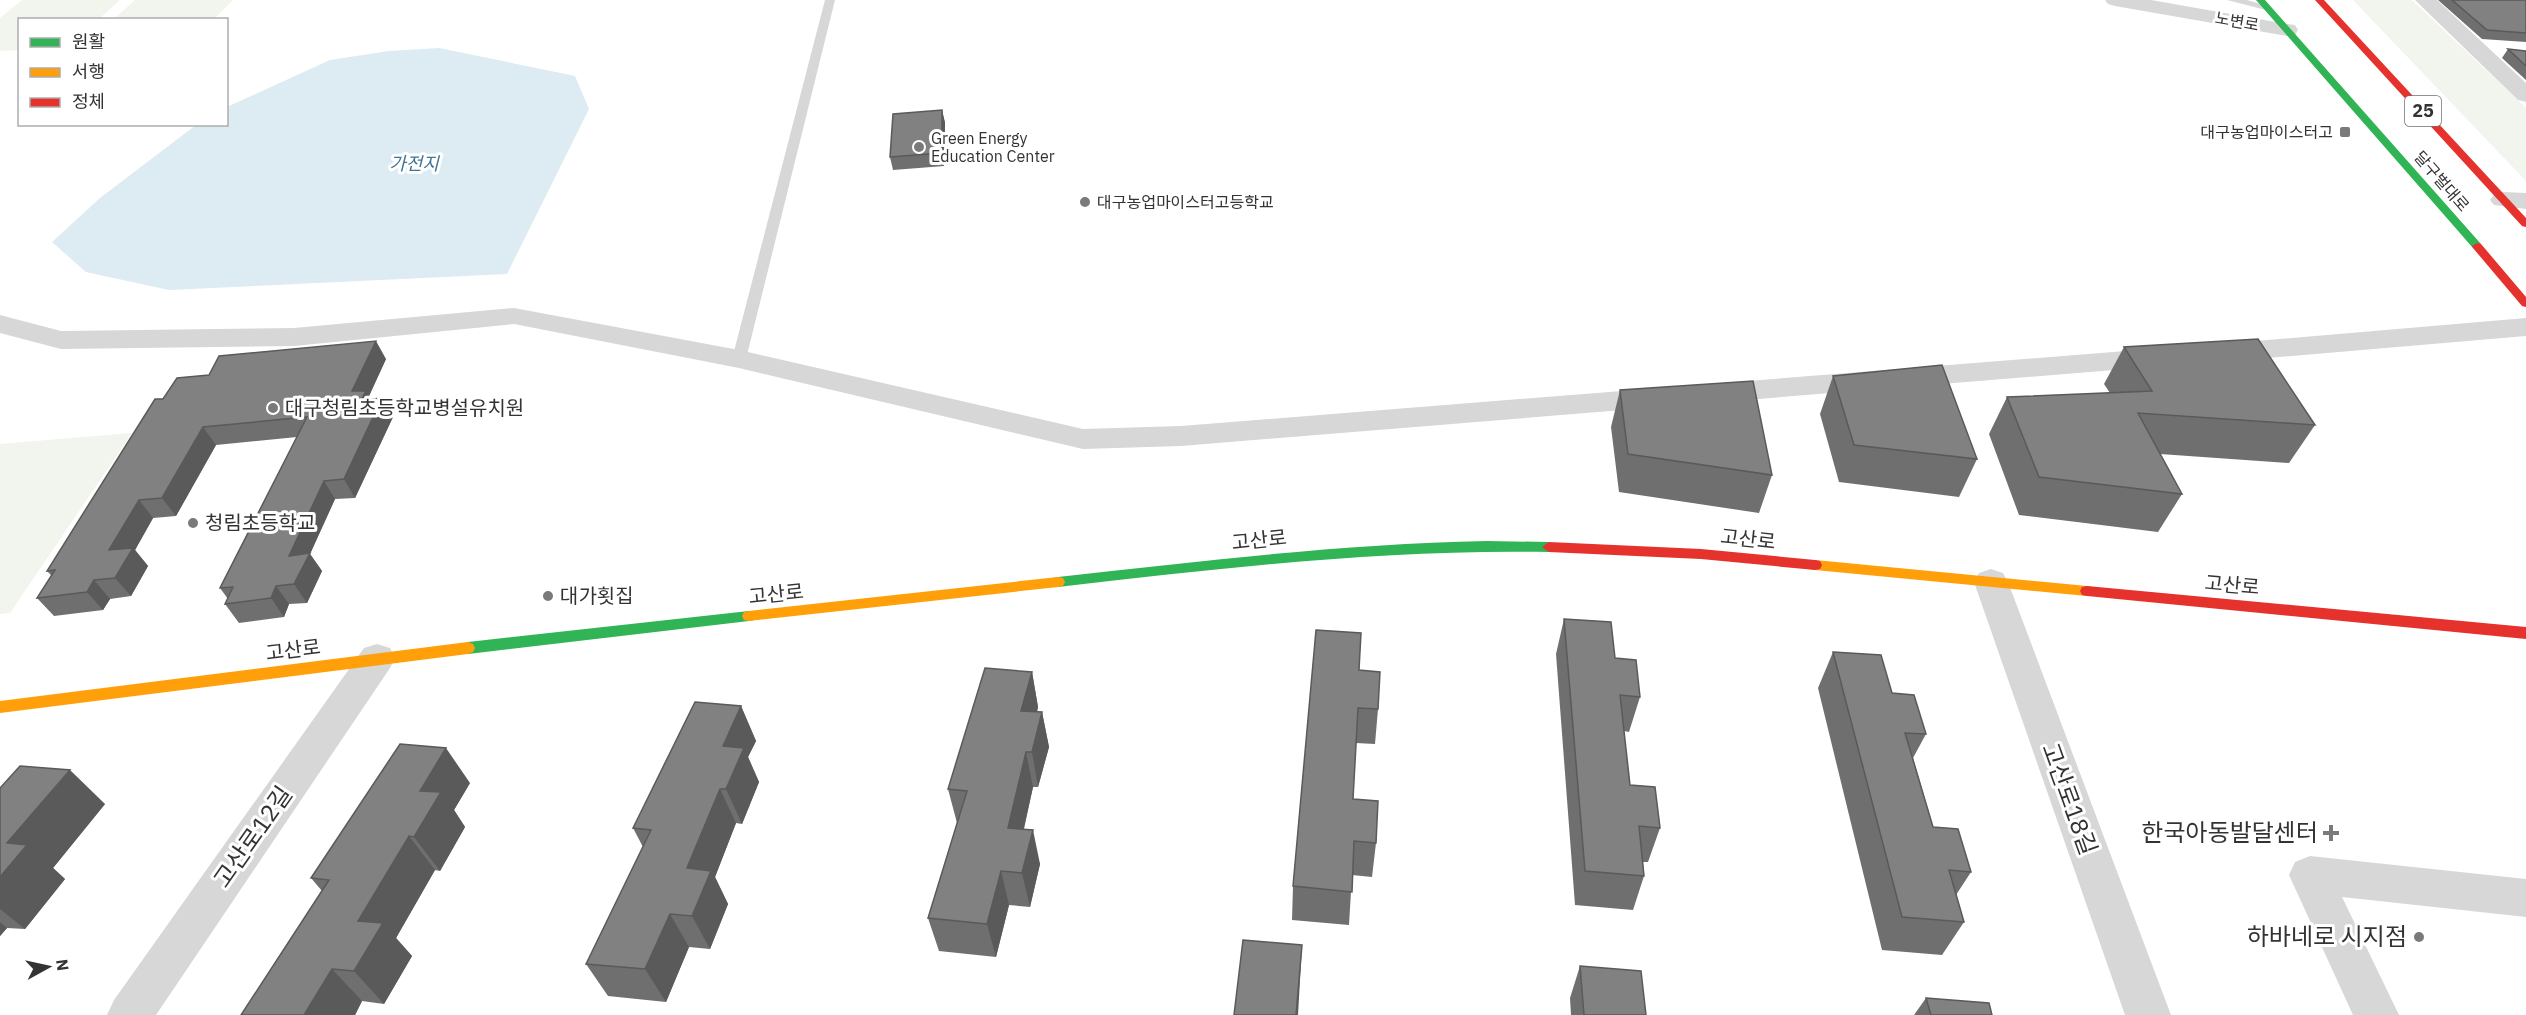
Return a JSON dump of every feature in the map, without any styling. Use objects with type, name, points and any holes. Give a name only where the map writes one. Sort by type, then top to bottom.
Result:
[{"type":"main road","name":"달구벌대로","points":[[2319,0],[2515,200],[2526,224]]},
{"type":"main road","name":"달구벌대로","points":[[2263,4],[2421,181],[2526,304]]},
{"type":"main road","name":"고산로","points":[[0,706],[377,658],[1280,557],[1484,544],[1701,554],[2526,633]]},
{"type":"street","name":"노변로","points":[[2115,0],[2287,30]]},
{"type":"street","points":[[2425,0],[2526,95]]},
{"type":"street","points":[[2475,47],[2506,49]]},
{"type":"street","points":[[0,324],[61,340],[294,337],[514,316],[739,359],[1083,439],[1181,436],[2526,327]]},
{"type":"street","name":"고산로18길","points":[[1991,582],[2148,1015]]},
{"type":"street","name":"고산로12길","points":[[130,1015],[377,658]]},
{"type":"street","points":[[2376,1015],[2310,875],[2526,898]]},
{"type":"lane","points":[[739,359],[830,0]]},
{"type":"lane","points":[[2232,0],[2263,4]]},
{"type":"shaded area","points":[[22,0],[120,0],[100,18],[18,18],[18,50],[0,51],[0,18]]},
{"type":"shaded area","points":[[135,0],[233,0],[215,18],[115,18]]},
{"type":"shaded area","points":[[2353,0],[2412,0],[2526,108],[2526,181]]},
{"type":"shaded area","points":[[132,433],[10,613],[0,614],[0,444]]},
{"type":"water","name":"가전지","points":[[439,48],[575,76],[589,109],[507,274],[169,290],[86,272],[52,242],[100,198],[195,126],[228,126],[228,107],[330,60],[389,51]]},
{"type":"building","points":[[2452,0],[2526,0],[2526,33],[2487,30]]},
{"type":"building","points":[[2508,49],[2526,51],[2526,66]]},
{"type":"building","name":"Green Energy Education Center","points":[[942,110],[942,153],[890,157],[893,114]]},
{"type":"building","points":[[2258,339],[2315,425],[2138,413],[2182,494],[2039,477],[2007,397],[2152,391],[2124,347]]},
{"type":"building","points":[[376,341],[352,391],[366,391],[361,400],[382,398],[344,479],[324,481],[289,556],[310,553],[294,584],[276,586],[271,598],[225,604],[233,587],[220,588],[307,417],[203,427],[162,498],[139,500],[109,550],[133,548],[115,578],[94,580],[87,592],[37,598],[55,570],[47,571],[155,399],[163,399],[177,378],[209,375],[219,356]]},
{"type":"building","points":[[1942,365],[1977,459],[1854,445],[1833,376]]},
{"type":"building","points":[[1753,381],[1772,475],[1628,454],[1620,390]]},
{"type":"building","points":[[1564,619],[1611,622],[1615,658],[1636,660],[1640,697],[1620,695],[1630,785],[1655,787],[1660,828],[1639,826],[1644,876],[1585,871]]},
{"type":"building","points":[[1316,630],[1361,633],[1359,670],[1380,672],[1378,709],[1358,708],[1353,799],[1378,801],[1376,843],[1354,841],[1352,892],[1293,886]]},
{"type":"building","points":[[1833,652],[1881,655],[1892,693],[1914,695],[1926,734],[1905,733],[1933,827],[1958,829],[1971,872],[1949,870],[1964,922],[1902,917]]},
{"type":"building","points":[[985,668],[1032,672],[1021,711],[1042,712],[1032,752],[1026,752],[1008,828],[1033,830],[1022,873],[1001,871],[987,924],[928,918],[967,791],[948,789]]},
{"type":"building","points":[[695,702],[741,706],[723,746],[744,748],[726,789],[720,789],[687,868],[711,871],[692,916],[670,914],[645,969],[586,964],[651,830],[633,828]]},
{"type":"building","points":[[400,744],[446,748],[420,791],[441,792],[414,837],[409,836],[358,921],[383,923],[354,971],[332,969],[304,1015],[241,1015],[329,880],[311,878]]},
{"type":"building","points":[[20,766],[70,770],[7,843],[27,845],[0,877],[0,788]]},
{"type":"building","points":[[1243,940],[1302,945],[1296,1015],[1234,1015]]},
{"type":"building","points":[[1580,966],[1641,971],[1646,1015],[1584,1015]]},
{"type":"building","points":[[1926,998],[1989,1003],[1992,1015],[1931,1015]]},
{"type":"traffic: fast","points":[[2260,0],[2477,246]]},
{"type":"traffic: fast","points":[[1058,582],[1241,561],[1364,550],[1487,546],[1549,547]]},
{"type":"traffic: fast","points":[[468,648],[749,616]]},
{"type":"traffic: slow","points":[[1815,565],[2087,591]]},
{"type":"traffic: slow","points":[[749,616],[1058,582]]},
{"type":"traffic: slow","points":[[0,707],[468,648]]},
{"type":"traffic: jam","points":[[2319,0],[2526,224]]},
{"type":"traffic: jam","points":[[2477,246],[2526,304]]},
{"type":"traffic: jam","points":[[1549,547],[1701,554],[1815,565]]},
{"type":"traffic: jam","points":[[2087,591],[2526,633]]},
{"type":"place","name":"대구농업마이스터고","points":[[2345,132]]},
{"type":"place","name":"Green Energy Education Center","points":[[919,147]]},
{"type":"place","name":"대구농업마이스터고등학교","points":[[1085,202]]},
{"type":"place","name":"대구청림초등학교병설유치원","points":[[273,408]]},
{"type":"place","name":"청림초등학교","points":[[193,523]]},
{"type":"place","name":"대가횟집","points":[[548,596]]},
{"type":"place","name":"한국아동발달센터","points":[[2331,833]]},
{"type":"place","name":"하바네로 시지점","points":[[2419,937]]}]
